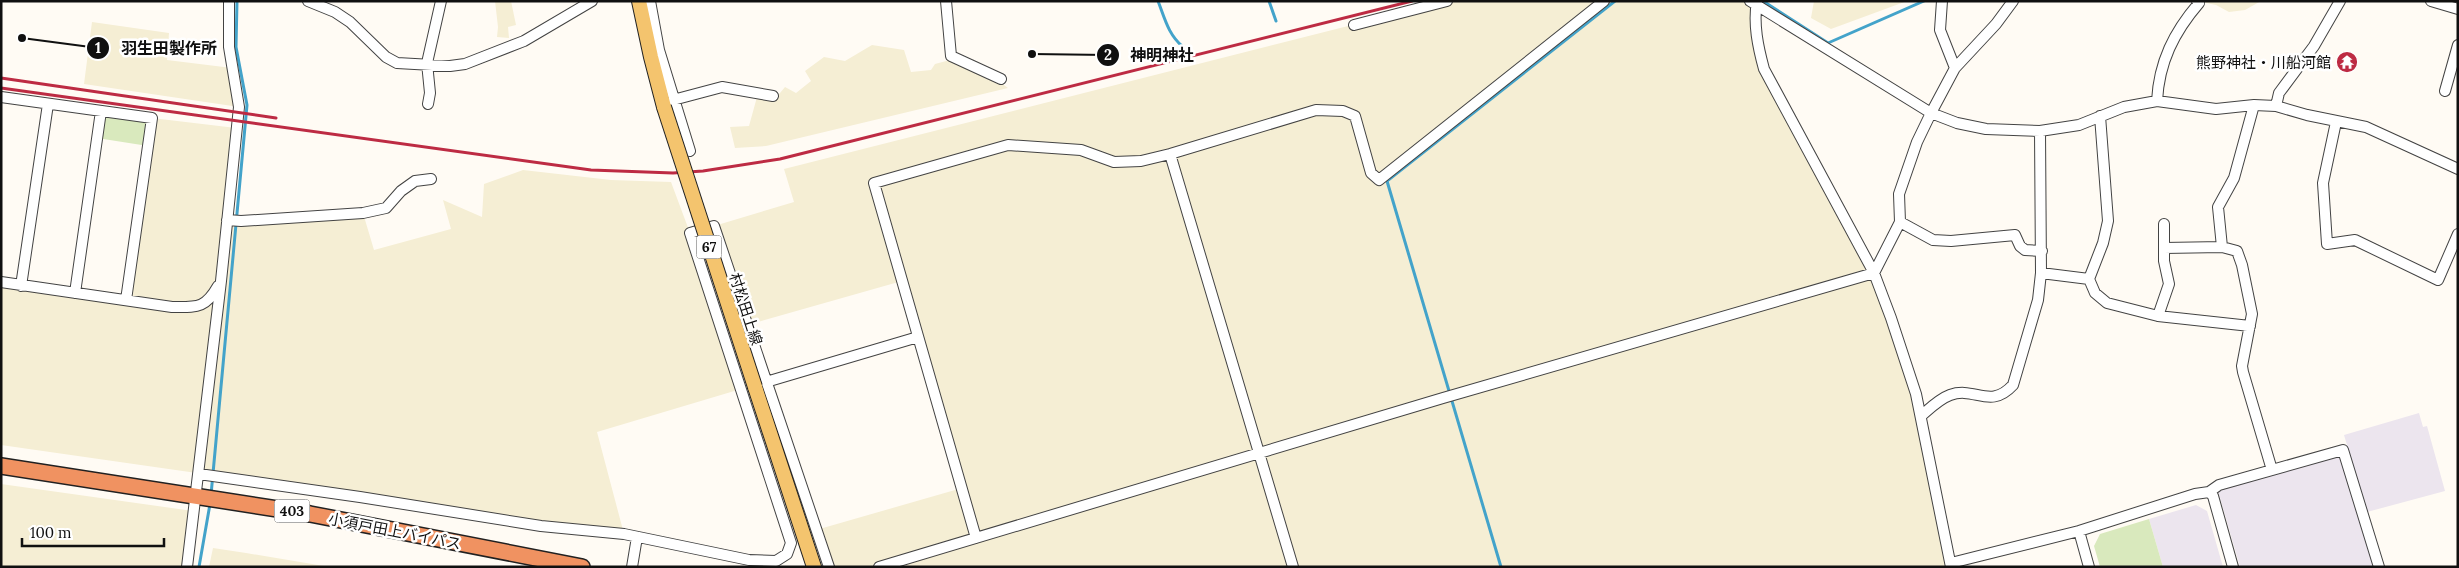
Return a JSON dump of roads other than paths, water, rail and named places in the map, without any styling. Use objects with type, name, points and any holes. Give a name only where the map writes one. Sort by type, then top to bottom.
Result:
[{"type":"highway","name":"小須戸田上バイパス","points":[[1,466],[378,526],[582,567]]},
{"type":"main road","name":"村松田上線","points":[[639,1],[650,57],[669,104],[760,384],[814,567]]},
{"type":"street","points":[[187,567],[221,281],[239,107],[230,47],[229,1]]},
{"type":"street","points":[[308,1],[335,12],[350,22],[386,57],[397,64],[450,66],[465,64],[542,33],[592,1]]},
{"type":"street","points":[[428,104],[430,92],[427,64],[441,1]]},
{"type":"street","points":[[650,1],[669,104],[690,151]]},
{"type":"street","points":[[946,1],[951,56],[1001,78]]},
{"type":"street","points":[[1354,25],[1447,1]]},
{"type":"street","points":[[976,538],[874,183],[1008,145],[1081,150],[1114,162],[1141,161],[1316,110],[1343,111],[1355,116],[1371,173],[1379,180],[1604,1]]},
{"type":"street","points":[[1942,1],[1940,24],[1942,39],[1955,68]]},
{"type":"street","points":[[879,567],[1462,392],[1874,273],[1900,222],[1898,194],[1917,142],[1931,113],[1955,68],[1996,24],[2013,1]]},
{"type":"street","points":[[2157,101],[2158,81],[2165,56],[2174,35],[2199,2],[2197,1]]},
{"type":"street","points":[[2276,106],[2279,93],[2314,46],[2340,1]]},
{"type":"street","points":[[2431,1],[2458,9]]},
{"type":"street","points":[[1755,3],[1931,113],[1957,123],[1986,130],[2040,131],[2079,125],[2124,107],[2157,101],[2216,109],[2254,105],[2276,106],[2336,122],[2366,127],[2458,169]]},
{"type":"street","points":[[1755,3],[1758,46],[1764,69],[1874,273],[1900,346],[1920,416],[1951,565],[2079,530],[2195,494],[2209,492],[2219,486],[2344,450],[2378,567]]},
{"type":"street","points":[[2444,91],[2458,45]]},
{"type":"street","points":[[669,104],[722,87],[773,96]]},
{"type":"street","points":[[1,97],[152,118],[126,300]]},
{"type":"street","points":[[21,286],[48,104]]},
{"type":"street","points":[[2222,247],[2218,207],[2234,178],[2254,105]]},
{"type":"street","points":[[75,293],[100,111]]},
{"type":"street","points":[[2100,116],[2108,221],[2103,243],[2088,279],[2095,293],[2107,303],[2158,316],[2250,326]]},
{"type":"street","points":[[2336,122],[2323,183],[2323,204],[2328,244],[2355,240],[2438,280],[2458,234]]},
{"type":"street","points":[[1920,416],[1950,394],[1963,393],[1995,398],[2005,394],[2013,385],[2038,300],[2041,274],[2040,131]]},
{"type":"street","points":[[1170,154],[1261,453],[1293,567]]},
{"type":"street","points":[[227,220],[241,221],[363,213],[386,208],[401,191],[415,181],[431,179]]},
{"type":"street","points":[[1900,222],[1933,240],[2015,235],[2024,250],[2042,251]]},
{"type":"street","points":[[2158,316],[2169,284],[2164,248],[2164,224]]},
{"type":"street","points":[[199,474],[541,526],[638,536],[758,560],[776,561],[787,554],[792,543],[690,233],[714,226],[760,384],[828,567]]},
{"type":"street","points":[[2164,248],[2222,247],[2236,251],[2242,265],[2252,314],[2242,366],[2272,470]]},
{"type":"street","points":[[2041,274],[2088,279]]},
{"type":"street","points":[[1,282],[172,307],[198,307],[210,300],[221,281]]},
{"type":"street","points":[[760,384],[918,337]]},
{"type":"street","points":[[2209,492],[2213,496],[2233,567]]},
{"type":"street","points":[[2079,530],[2089,567]]},
{"type":"street","points":[[632,567],[638,536]]},
{"type":"waterway","points":[[211,495],[247,105],[236,47],[237,1]]},
{"type":"waterway","points":[[1158,1],[1170,31],[1183,47]]},
{"type":"waterway","points":[[1269,1],[1276,21]]},
{"type":"waterway","points":[[1501,567],[1387,181],[1615,1]]},
{"type":"waterway","points":[[1763,1],[1828,43],[1924,1]]},
{"type":"waterway","points":[[199,567],[210,504]]},
{"type":"railway","points":[[1,88],[591,170],[673,173],[703,171],[780,159],[1412,1]]},
{"type":"railway","points":[[1,78],[276,118]]},
{"type":"place","name":"羽生田製作所","points":[[22,38]]},
{"type":"place","name":"神明神社","points":[[1032,54]]},
{"type":"place","name":"熊野神社・川船河館","points":[[2347,62]]}]
